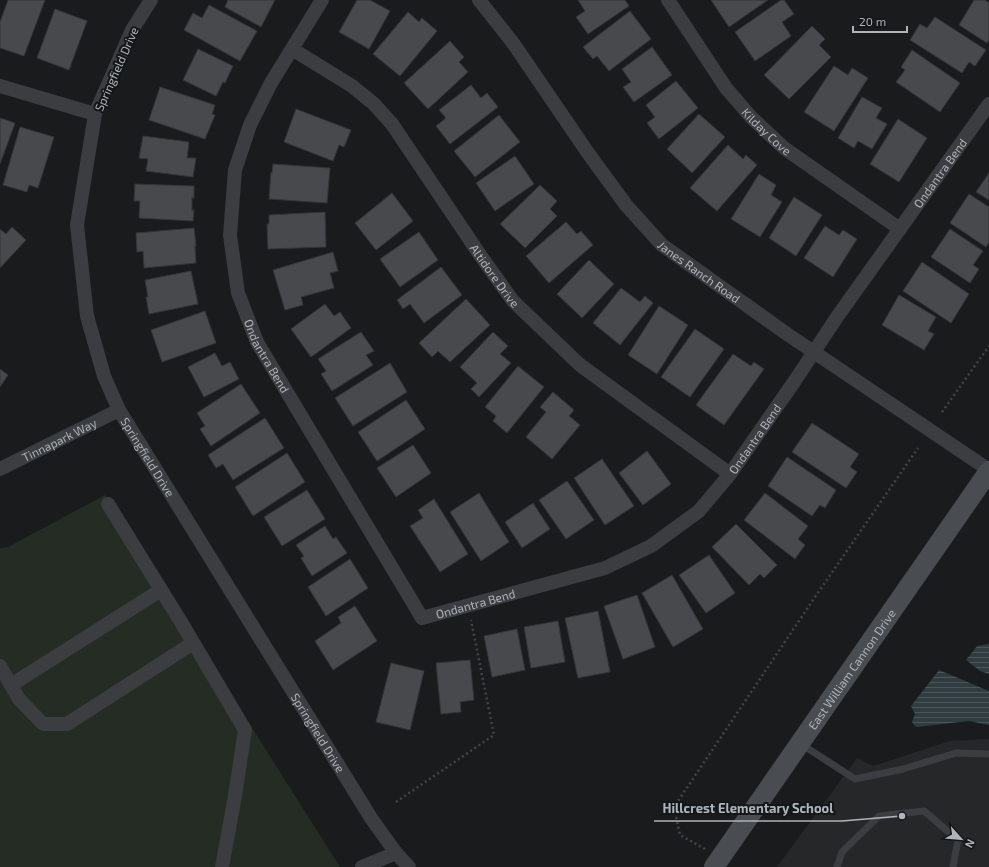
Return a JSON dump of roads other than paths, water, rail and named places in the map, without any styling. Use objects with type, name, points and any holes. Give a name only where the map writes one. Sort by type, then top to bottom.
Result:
[{"type":"main road","name":"East William Cannon Drive","points":[[717,862],[989,471]]},
{"type":"street","name":"Springfield Drive","points":[[151,0],[132,30],[95,114],[77,224],[87,316],[104,376],[119,410],[363,805],[396,853],[409,867]]},
{"type":"street","name":"Ondantra Bend","points":[[322,0],[271,83],[250,125],[235,170],[230,236],[238,292],[257,342],[422,618],[604,568],[651,546],[699,511],[730,474],[837,317],[989,104]]},
{"type":"street","name":"Janes Ranch Road","points":[[479,0],[513,43],[588,153],[626,205],[662,245],[751,309],[989,471]]},
{"type":"street","name":"Kilday Cove","points":[[668,0],[726,88],[751,117],[784,148],[900,229]]},
{"type":"street","name":"Altidore Drive","points":[[292,49],[352,86],[374,104],[392,124],[480,255],[513,301],[555,343],[580,365],[730,474]]},
{"type":"street","points":[[0,86],[95,114]]},
{"type":"street","name":"Tinnapark Way","points":[[0,469],[119,410]]},
{"type":"street","points":[[108,504],[245,730],[222,867]]},
{"type":"street","points":[[11,685],[161,590]]},
{"type":"street","points":[[0,666],[19,699],[43,724],[67,724],[193,642]]},
{"type":"street","points":[[362,867],[396,853]]},
{"type":"lane","points":[[800,743],[855,779],[903,769],[956,753],[989,754]]},
{"type":"lane","points":[[837,867],[842,852],[879,816],[924,811],[958,840],[953,867]]},
{"type":"place","name":"Hillcrest Elementary School","points":[[902,816]]}]
